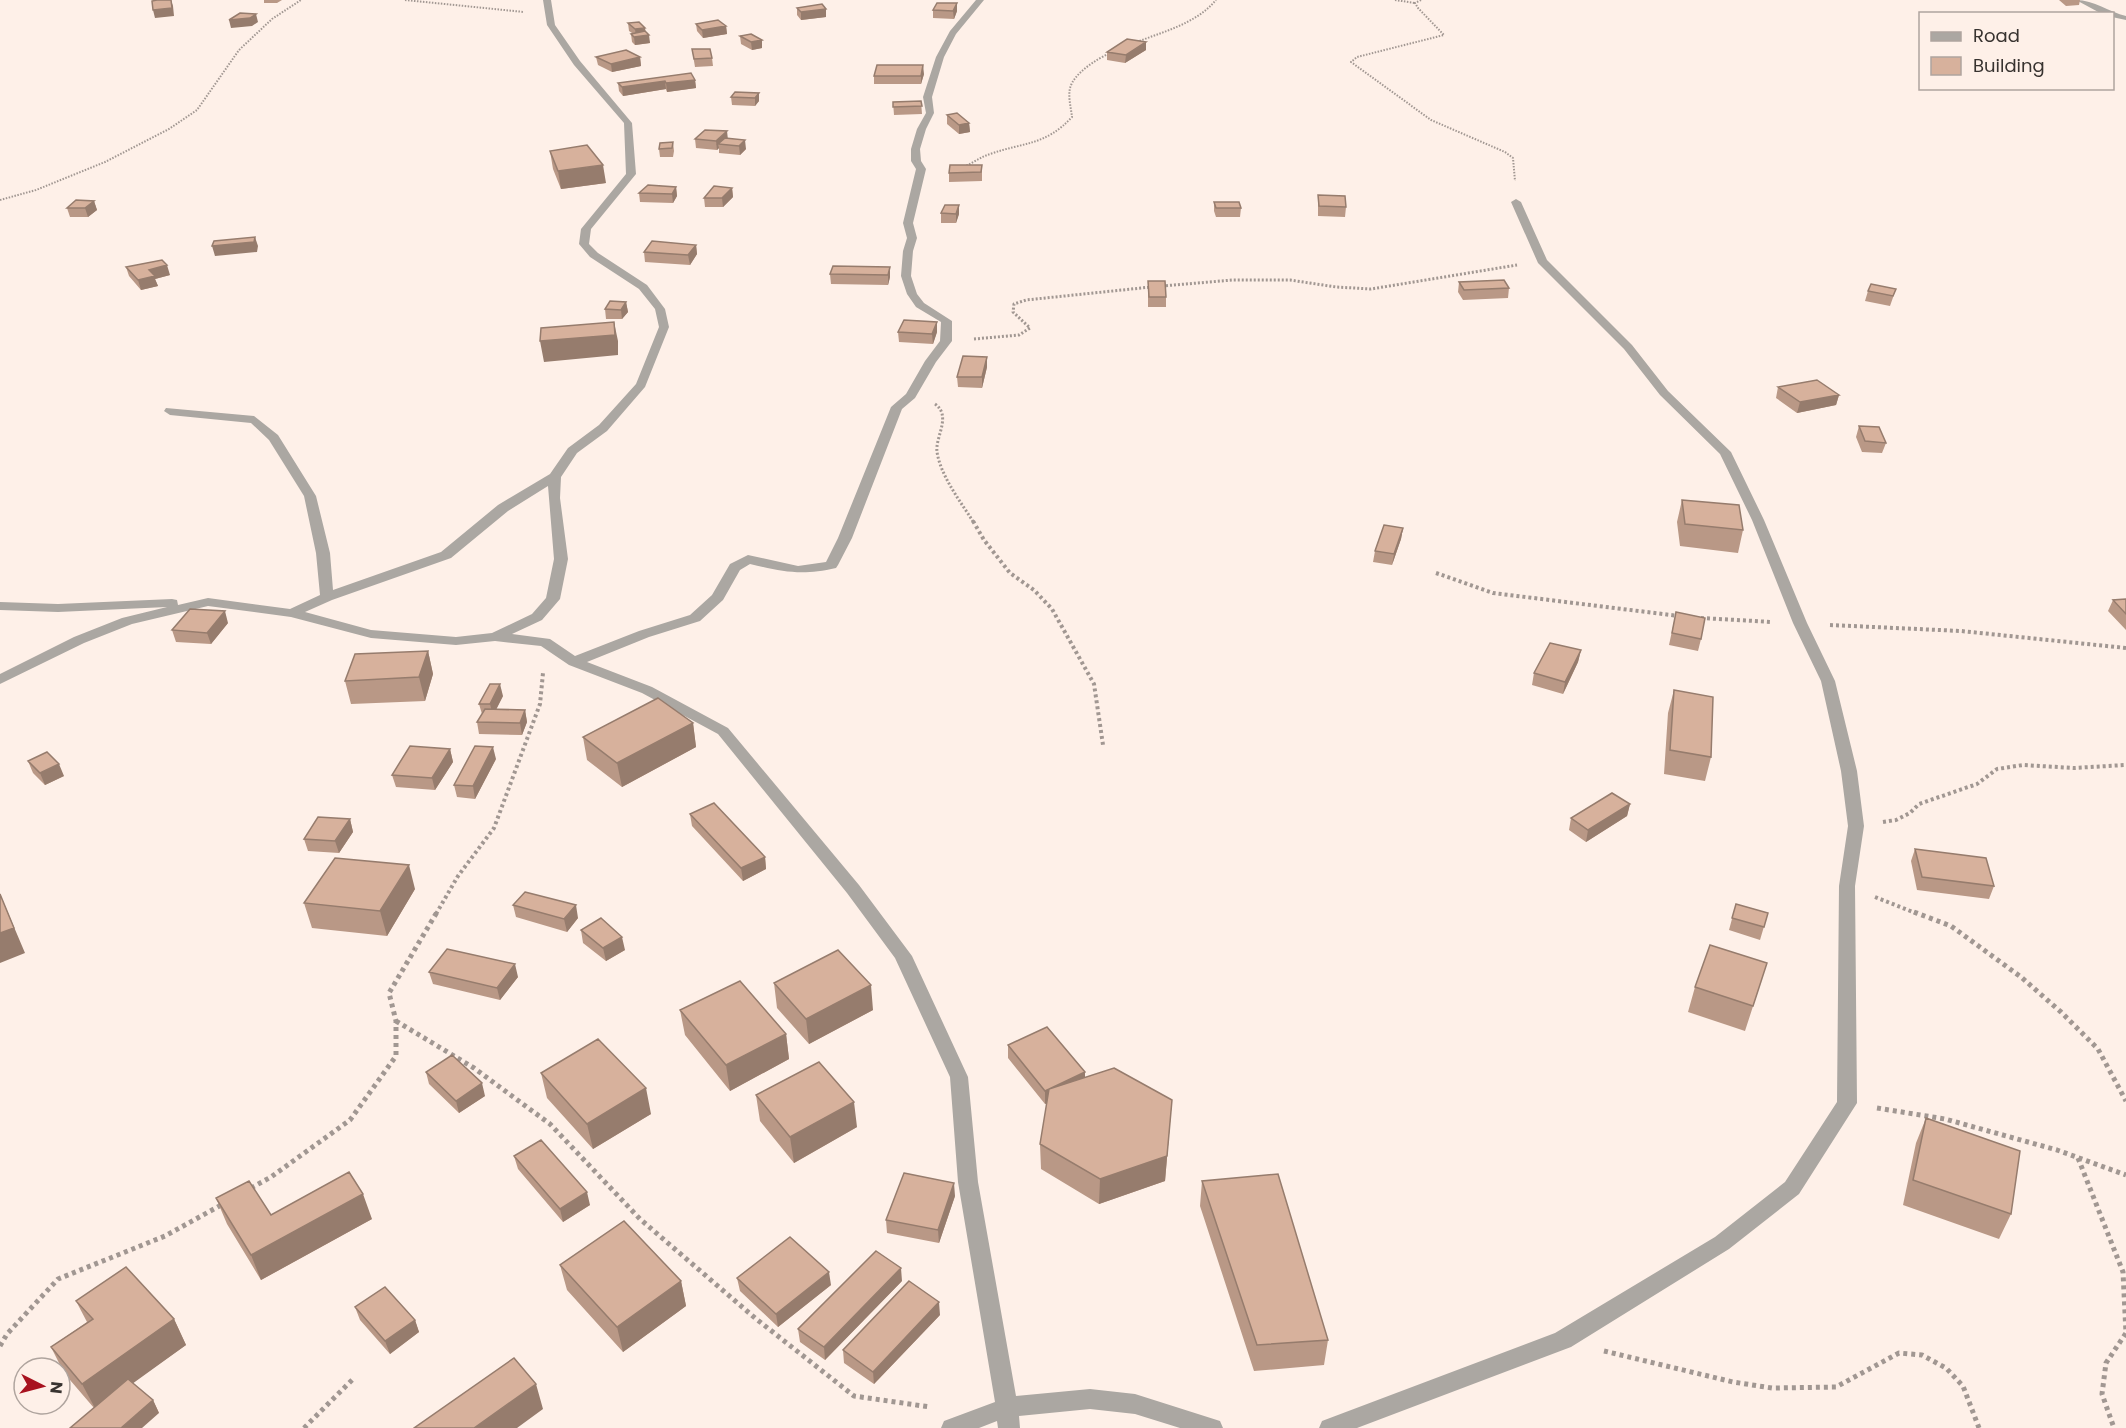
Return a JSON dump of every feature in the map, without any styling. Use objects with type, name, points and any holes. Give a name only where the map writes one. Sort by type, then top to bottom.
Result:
[{"type":"street","points":[[292,614],[327,597],[446,555],[503,508],[555,477],[572,452],[603,428],[641,385],[664,327],[660,309],[643,287],[594,255],[584,244],[586,229],[631,174],[628,123],[578,63],[551,25],[547,0]]},
{"type":"street","points":[[574,662],[644,634],[695,618],[718,597],[735,567],[748,559],[793,571],[810,571],[831,565],[845,538],[897,407],[911,396],[931,361],[946,341],[948,321],[920,305],[912,294],[906,276],[908,251],[912,238],[908,223],[921,169],[915,161],[916,149],[923,123],[930,113],[926,105],[926,98],[934,81],[940,54],[948,39],[980,0]]},
{"type":"street","points":[[2080,0],[2107,12]]},
{"type":"street","points":[[1330,1428],[1563,1340],[1722,1243],[1792,1188],[1846,1103],[1847,886],[1856,826],[1849,771],[1828,681],[1800,623],[1758,520],[1725,452],[1664,393],[1628,347],[1542,261],[1516,202]]},
{"type":"street","points":[[170,411],[254,420],[274,438],[310,496],[323,553],[327,597]]},
{"type":"street","points":[[495,637],[537,617],[553,599],[561,560],[554,498],[555,477]]},
{"type":"street","points":[[0,606],[58,608],[208,602],[292,614],[371,634],[456,641],[495,637],[545,642],[574,662],[647,690],[723,731],[853,889],[903,956],[959,1077],[968,1182],[1008,1417]]},
{"type":"street","points":[[0,680],[79,640],[127,621],[208,602]]},
{"type":"street","points":[[952,1428],[1090,1399],[1135,1404],[1212,1428]]},
{"type":"path","points":[[0,200],[36,190],[105,162],[169,129],[197,110],[239,50],[272,19],[301,0]]},
{"type":"path","points":[[405,0],[549,15]]},
{"type":"path","points":[[1127,46],[1187,21],[1207,9],[1216,0]]},
{"type":"path","points":[[1395,0],[1415,3],[1421,0]]},
{"type":"path","points":[[1415,3],[1417,8],[1441,27],[1444,35],[1357,57],[1351,62],[1356,69],[1390,89],[1408,106],[1438,124],[1500,147],[1513,158],[1516,202]]},
{"type":"path","points":[[921,169],[963,167],[989,154],[1023,146],[1058,132],[1072,117],[1070,91],[1072,82],[1099,57],[1118,50]]},
{"type":"path","points":[[946,341],[1019,335],[1030,328],[1013,312],[1014,304],[1026,300],[1233,280],[1290,280],[1336,287],[1371,289],[1542,261]]},
{"type":"path","points":[[916,389],[939,407],[943,422],[937,451],[947,477],[984,540],[1010,573],[1034,590],[1052,609],[1094,684],[1103,745]]},
{"type":"path","points":[[1436,573],[1493,593],[1688,617]]},
{"type":"path","points":[[1698,618],[1961,631],[2126,648]]},
{"type":"path","points":[[242,1193],[271,1177],[350,1120],[396,1056],[396,1021],[389,993],[458,876],[494,828],[540,704],[545,642]]},
{"type":"path","points":[[1856,826],[1896,820],[1910,813],[1919,804],[1957,793],[1977,784],[1997,769],[2023,765],[2074,768],[2125,765]]},
{"type":"path","points":[[1847,886],[1951,926],[2021,977],[2098,1049],[2126,1101]]},
{"type":"path","points":[[396,1021],[474,1068],[550,1124],[640,1219],[754,1318],[854,1396],[936,1408]]},
{"type":"path","points":[[1846,1103],[1945,1119],[2078,1158],[2126,1175]]},
{"type":"path","points":[[2078,1158],[2123,1272],[2126,1333],[2106,1363],[2102,1394],[2114,1428]]},
{"type":"path","points":[[0,1346],[8,1334],[58,1279],[165,1236],[232,1199]]},
{"type":"path","points":[[1563,1340],[1733,1382],[1772,1388],[1836,1387],[1899,1353],[1922,1355],[1946,1368],[1963,1386],[1979,1428]]},
{"type":"path","points":[[304,1428],[354,1378]]},
{"type":"building","points":[[171,0],[172,8],[153,10],[152,1]]},
{"type":"building","points":[[937,3],[957,3],[953,11],[933,10]]},
{"type":"building","points":[[822,4],[826,9],[801,12],[797,8]]},
{"type":"building","points":[[240,13],[256,14],[250,18],[229,20]]},
{"type":"building","points":[[718,20],[726,26],[702,30],[696,24]]},
{"type":"building","points":[[639,22],[645,28],[635,29],[628,23]]},
{"type":"building","points":[[645,31],[649,35],[634,37],[631,34]]},
{"type":"building","points":[[751,34],[762,40],[751,42],[740,36]]},
{"type":"building","points":[[1127,39],[1146,42],[1126,55],[1107,52]]},
{"type":"building","points":[[692,49],[710,49],[712,58],[694,59]]},
{"type":"building","points":[[626,50],[640,57],[611,64],[596,57]]},
{"type":"building","points":[[877,65],[923,65],[921,76],[874,76]]},
{"type":"building","points":[[691,73],[695,80],[666,83],[665,81],[622,87],[618,83]]},
{"type":"building","points":[[735,92],[759,93],[755,98],[731,97]]},
{"type":"building","points":[[921,101],[922,106],[893,107],[893,102]]},
{"type":"building","points":[[957,113],[969,123],[959,125],[947,115]]},
{"type":"building","points":[[705,130],[727,131],[716,141],[695,139]]},
{"type":"building","points":[[725,138],[745,140],[739,146],[718,144]]},
{"type":"building","points":[[673,142],[672,148],[659,149],[660,143]]},
{"type":"building","points":[[587,145],[603,165],[558,171],[550,151]]},
{"type":"building","points":[[950,165],[982,165],[981,172],[949,173]]},
{"type":"building","points":[[648,185],[676,187],[672,194],[639,193]]},
{"type":"building","points":[[714,186],[732,188],[722,198],[704,198]]},
{"type":"building","points":[[1318,195],[1345,196],[1346,207],[1319,206]]},
{"type":"building","points":[[76,200],[94,201],[85,208],[67,208]]},
{"type":"building","points":[[1214,202],[1239,202],[1241,208],[1216,208]]},
{"type":"building","points":[[945,205],[959,205],[956,214],[941,213]]},
{"type":"building","points":[[255,237],[254,242],[212,246],[214,241]]},
{"type":"building","points":[[652,241],[696,245],[688,255],[644,252]]},
{"type":"building","points":[[162,260],[167,265],[149,270],[155,276],[138,280],[126,267]]},
{"type":"building","points":[[833,266],[890,267],[888,275],[830,274]]},
{"type":"building","points":[[1504,280],[1509,288],[1464,290],[1459,282]]},
{"type":"building","points":[[1148,281],[1165,281],[1166,297],[1149,297]]},
{"type":"building","points":[[1871,284],[1896,289],[1893,296],[1868,291]]},
{"type":"building","points":[[610,301],[626,302],[621,310],[605,309]]},
{"type":"building","points":[[904,320],[937,322],[932,334],[898,332]]},
{"type":"building","points":[[614,322],[615,335],[540,341],[541,328]]},
{"type":"building","points":[[963,356],[987,357],[982,377],[957,377]]},
{"type":"building","points":[[1817,380],[1839,395],[1800,402],[1778,387]]},
{"type":"building","points":[[1859,426],[1879,427],[1886,443],[1865,441]]},
{"type":"building","points":[[1682,500],[1739,505],[1743,530],[1685,524]]},
{"type":"building","points":[[1384,525],[1403,528],[1394,554],[1375,551]]},
{"type":"building","points":[[2126,599],[2126,614],[2113,600]]},
{"type":"building","points":[[190,609],[225,611],[207,633],[172,630]]},
{"type":"building","points":[[1676,612],[1705,618],[1701,639],[1672,633]]},
{"type":"building","points":[[1550,643],[1581,650],[1565,682],[1534,673]]},
{"type":"building","points":[[428,651],[419,677],[345,681],[355,654]]},
{"type":"building","points":[[490,684],[500,684],[490,704],[479,704]]},
{"type":"building","points":[[1674,690],[1713,697],[1711,757],[1670,750]]},
{"type":"building","points":[[658,698],[693,723],[617,763],[583,737]]},
{"type":"building","points":[[485,709],[525,710],[520,723],[477,722]]},
{"type":"building","points":[[410,746],[450,749],[432,778],[392,775]]},
{"type":"building","points":[[475,746],[493,747],[473,786],[454,785]]},
{"type":"building","points":[[47,752],[59,764],[40,773],[28,761]]},
{"type":"building","points":[[1612,793],[1630,804],[1588,830],[1571,818]]},
{"type":"building","points":[[714,803],[765,857],[741,868],[690,814]]},
{"type":"building","points":[[318,817],[350,819],[335,841],[304,839]]},
{"type":"building","points":[[1915,849],[1986,858],[1994,886],[1922,877]]},
{"type":"building","points":[[335,858],[409,865],[380,911],[304,903]]},
{"type":"building","points":[[525,892],[576,905],[564,919],[513,905]]},
{"type":"building","points":[[0,894],[14,928],[0,933]]},
{"type":"building","points":[[1736,904],[1768,913],[1764,927],[1732,918]]},
{"type":"building","points":[[601,918],[622,937],[603,948],[581,930]]},
{"type":"building","points":[[1710,945],[1767,963],[1753,1006],[1695,987]]},
{"type":"building","points":[[447,949],[515,964],[497,988],[429,972]]},
{"type":"building","points":[[838,950],[871,985],[806,1019],[774,983]]},
{"type":"building","points":[[740,981],[786,1034],[726,1065],[680,1010]]},
{"type":"building","points":[[1047,1027],[1085,1072],[1045,1091],[1008,1045]]},
{"type":"building","points":[[598,1039],[646,1088],[587,1124],[541,1073]]},
{"type":"building","points":[[452,1055],[482,1083],[456,1101],[426,1072]]},
{"type":"building","points":[[819,1062],[854,1102],[790,1137],[756,1095]]},
{"type":"building","points":[[1114,1068],[1172,1100],[1167,1156],[1100,1179],[1040,1144],[1049,1089]]},
{"type":"building","points":[[1926,1118],[2020,1151],[2011,1214],[1913,1180]]},
{"type":"building","points":[[541,1140],[587,1192],[560,1209],[514,1156]]},
{"type":"building","points":[[349,1172],[363,1194],[251,1255],[216,1198],[249,1181],[271,1215]]},
{"type":"building","points":[[904,1173],[954,1183],[938,1230],[886,1220]]},
{"type":"building","points":[[1278,1174],[1328,1340],[1257,1345],[1202,1181]]},
{"type":"building","points":[[624,1221],[681,1281],[617,1327],[560,1265]]},
{"type":"building","points":[[790,1237],[829,1272],[776,1314],[737,1278]]},
{"type":"building","points":[[876,1251],[901,1268],[824,1347],[798,1329]]},
{"type":"building","points":[[126,1267],[174,1319],[82,1384],[72,1372],[72,1356],[59,1356],[51,1347],[93,1319],[76,1301]]},
{"type":"building","points":[[909,1281],[939,1302],[873,1372],[843,1350]]},
{"type":"building","points":[[385,1287],[415,1320],[385,1341],[355,1307]]},
{"type":"building","points":[[514,1358],[536,1384],[474,1428],[414,1428]]},
{"type":"building","points":[[128,1379],[153,1400],[121,1428],[70,1428]]}]
